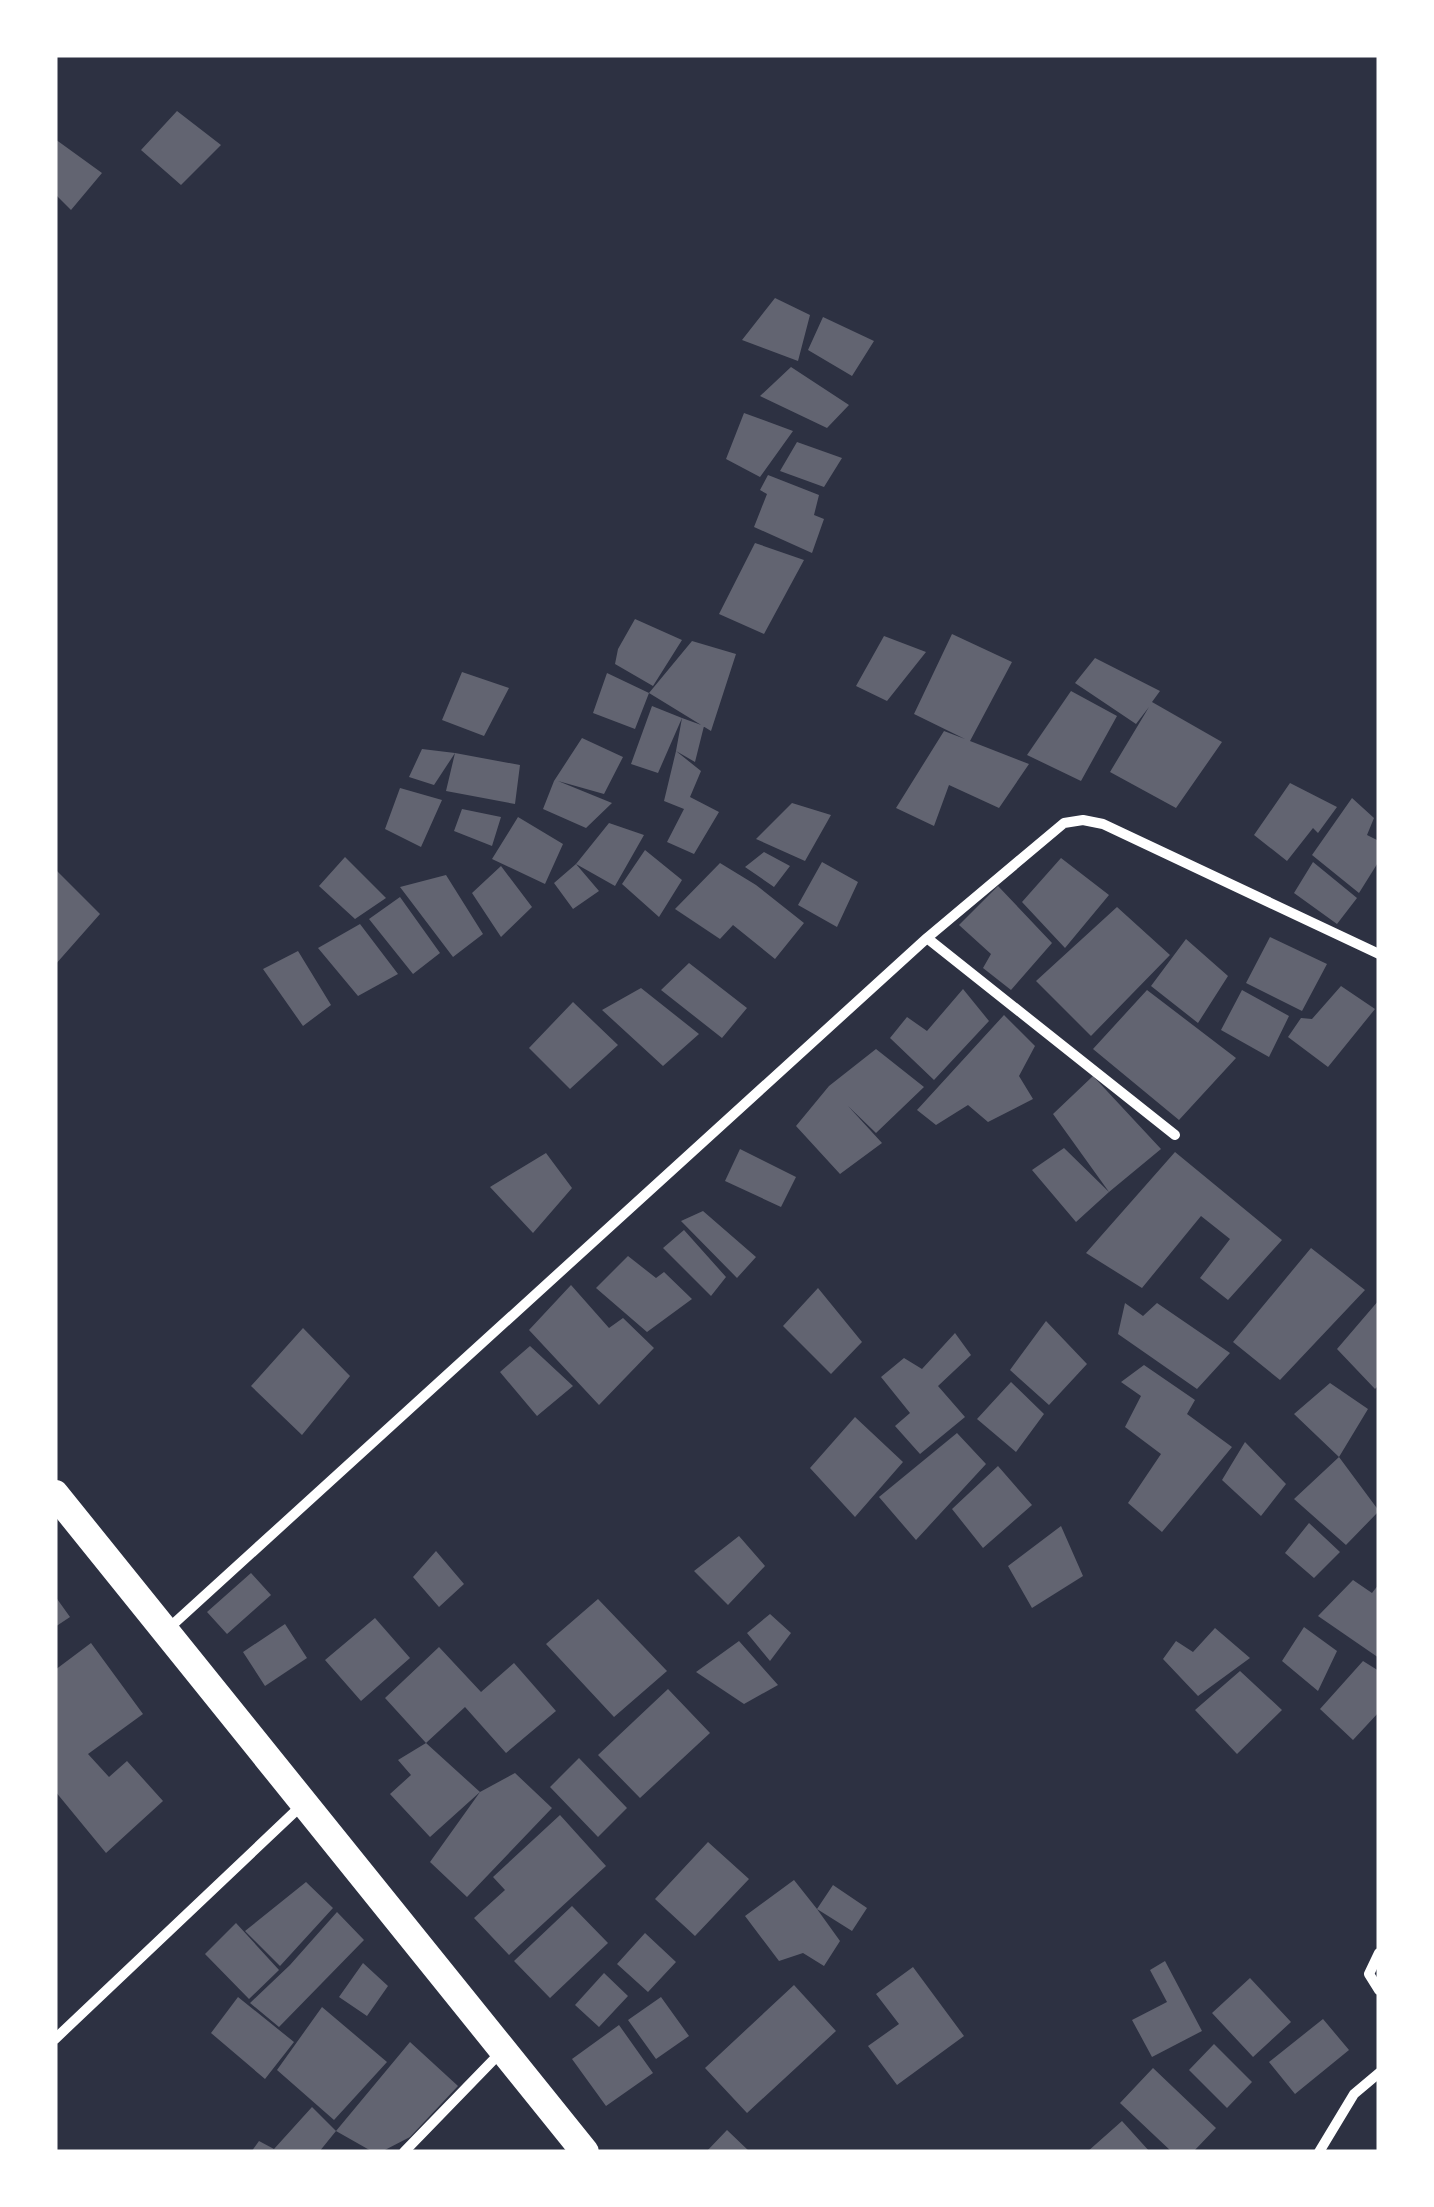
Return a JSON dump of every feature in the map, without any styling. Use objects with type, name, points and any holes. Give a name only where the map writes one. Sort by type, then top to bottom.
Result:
[{"type":"highway","points":[[55,1494],[585,2152]]},
{"type":"street","points":[[165,1632],[927,938],[1064,824],[1083,820],[1103,824],[1379,954]]},
{"type":"street","points":[[927,938],[1174,1135]]},
{"type":"street","points":[[55,2039],[304,1804]]},
{"type":"street","points":[[1379,1953],[1370,1974],[1379,1990]]},
{"type":"street","points":[[404,2152],[503,2050]]},
{"type":"street","points":[[1319,2152],[1354,2094],[1379,2073]]},
{"type":"building","points":[[177,111],[221,145],[181,185],[141,150]]},
{"type":"building","points":[[55,139],[102,173],[71,210],[55,194]]},
{"type":"building","points":[[775,298],[810,315],[798,361],[742,340]]},
{"type":"building","points":[[823,317],[874,341],[852,376],[808,350]]},
{"type":"building","points":[[791,367],[849,405],[827,428],[760,396]]},
{"type":"building","points":[[744,413],[793,431],[760,477],[726,459]]},
{"type":"building","points":[[797,442],[842,458],[824,487],[780,471]]},
{"type":"building","points":[[768,475],[819,495],[814,515],[824,519],[812,553],[754,527],[767,494],[760,490]]},
{"type":"building","points":[[755,543],[804,560],[764,634],[719,614]]},
{"type":"building","points":[[635,619],[682,640],[653,686],[615,664],[618,649]]},
{"type":"building","points":[[952,634],[1012,662],[970,741],[1029,764],[999,808],[949,785],[934,826],[896,808],[944,731],[965,739],[914,714]]},
{"type":"building","points":[[884,636],[926,652],[887,701],[856,686]]},
{"type":"building","points":[[692,641],[736,654],[711,731],[649,693]]},
{"type":"building","points":[[1095,658],[1160,691],[1152,702],[1222,742],[1176,808],[1110,772],[1149,707],[1136,724],[1075,683]]},
{"type":"building","points":[[462,672],[509,688],[484,736],[442,720]]},
{"type":"building","points":[[607,673],[649,693],[635,729],[593,713]]},
{"type":"building","points":[[1071,691],[1117,716],[1081,781],[1027,755]]},
{"type":"building","points":[[652,706],[682,718],[658,773],[631,764]]},
{"type":"building","points":[[682,718],[704,726],[695,762],[676,751]]},
{"type":"building","points":[[582,738],[623,757],[604,794],[558,781],[612,803],[586,828],[543,809],[554,781]]},
{"type":"building","points":[[422,749],[455,753],[434,785],[409,777]]},
{"type":"building","points":[[676,751],[701,771],[690,797],[719,812],[694,854],[667,842],[684,809],[664,801]]},
{"type":"building","points":[[455,753],[520,765],[515,804],[446,791]]},
{"type":"building","points":[[1290,783],[1337,807],[1318,833],[1313,828],[1287,861],[1254,835]]},
{"type":"building","points":[[400,788],[442,800],[421,847],[385,829]]},
{"type":"building","points":[[1352,798],[1374,818],[1367,835],[1379,841],[1379,861],[1359,893],[1312,855]]},
{"type":"building","points":[[792,803],[831,815],[805,861],[756,839]]},
{"type":"building","points":[[462,809],[501,817],[492,846],[454,831]]},
{"type":"building","points":[[518,817],[563,844],[545,884],[492,859]]},
{"type":"building","points":[[609,823],[644,835],[615,886],[576,864]]},
{"type":"building","points":[[645,850],[682,880],[659,917],[622,884]]},
{"type":"building","points":[[764,852],[790,866],[774,887],[745,867]]},
{"type":"building","points":[[345,857],[386,898],[355,919],[319,886]]},
{"type":"building","points":[[1061,858],[1109,895],[1065,948],[1022,902]]},
{"type":"building","points":[[822,862],[858,882],[837,927],[798,905]]},
{"type":"building","points":[[1313,862],[1357,898],[1337,924],[1294,893]]},
{"type":"building","points":[[720,863],[756,885],[804,923],[775,959],[733,925],[720,939],[675,909]]},
{"type":"building","points":[[576,864],[599,891],[573,909],[554,883]]},
{"type":"building","points":[[501,866],[532,907],[501,937],[472,893]]},
{"type":"building","points":[[55,869],[100,914],[55,965]]},
{"type":"building","points":[[446,875],[483,934],[453,957],[400,887]]},
{"type":"building","points":[[998,886],[1052,943],[1011,990],[983,968],[991,954],[959,925]]},
{"type":"building","points":[[400,897],[440,953],[413,974],[369,919]]},
{"type":"building","points":[[1117,907],[1170,955],[1091,1036],[1036,981]]},
{"type":"building","points":[[360,924],[398,974],[358,996],[318,948]]},
{"type":"building","points":[[1270,937],[1327,964],[1302,1011],[1246,983]]},
{"type":"building","points":[[1186,939],[1228,976],[1198,1023],[1151,986]]},
{"type":"building","points":[[298,951],[331,1005],[303,1026],[263,969]]},
{"type":"building","points":[[689,963],[747,1008],[722,1038],[661,990]]},
{"type":"building","points":[[1341,986],[1375,1009],[1328,1067],[1288,1037],[1301,1018],[1312,1019]]},
{"type":"building","points":[[641,988],[699,1034],[663,1066],[602,1010]]},
{"type":"building","points":[[963,989],[989,1021],[934,1080],[890,1038],[907,1017],[927,1031]]},
{"type":"building","points":[[1147,990],[1236,1058],[1179,1120],[1093,1049]]},
{"type":"building","points":[[1242,990],[1289,1016],[1269,1057],[1221,1030]]},
{"type":"building","points":[[573,1002],[618,1045],[570,1089],[529,1048]]},
{"type":"building","points":[[1004,1015],[1035,1046],[1019,1076],[1033,1099],[988,1122],[968,1105],[936,1125],[917,1110]]},
{"type":"building","points":[[876,1049],[924,1087],[876,1133],[848,1106],[882,1143],[840,1174],[796,1126],[829,1086]]},
{"type":"building","points":[[1093,1076],[1161,1149],[1109,1192],[1053,1114]]},
{"type":"building","points":[[1064,1148],[1109,1192],[1076,1222],[1032,1170]]},
{"type":"building","points":[[740,1149],[796,1177],[781,1207],[725,1181]]},
{"type":"building","points":[[1175,1152],[1282,1240],[1228,1300],[1200,1278],[1230,1239],[1201,1216],[1142,1288],[1086,1253]]},
{"type":"building","points":[[546,1153],[572,1188],[533,1233],[490,1187]]},
{"type":"building","points":[[703,1211],[756,1257],[737,1278],[681,1221]]},
{"type":"building","points":[[684,1230],[726,1277],[711,1296],[663,1248]]},
{"type":"building","points":[[1311,1248],[1365,1290],[1280,1380],[1233,1342]]},
{"type":"building","points":[[628,1256],[656,1278],[664,1272],[692,1299],[647,1332],[596,1288]]},
{"type":"building","points":[[571,1285],[609,1328],[623,1318],[654,1348],[599,1405],[529,1330]]},
{"type":"building","points":[[818,1288],[862,1342],[831,1374],[783,1326]]},
{"type":"building","points":[[1379,1300],[1379,1385],[1375,1389],[1337,1349]]},
{"type":"building","points":[[1125,1303],[1143,1316],[1157,1303],[1230,1353],[1197,1389],[1118,1334]]},
{"type":"building","points":[[1046,1321],[1087,1364],[1049,1405],[1010,1370]]},
{"type":"building","points":[[303,1328],[350,1376],[302,1435],[251,1386]]},
{"type":"building","points":[[955,1333],[971,1355],[938,1386],[965,1417],[920,1454],[895,1426],[910,1413],[881,1377],[904,1358],[922,1369]]},
{"type":"building","points":[[530,1346],[573,1386],[537,1416],[500,1372]]},
{"type":"building","points":[[1144,1365],[1195,1400],[1187,1414],[1232,1447],[1162,1532],[1128,1503],[1161,1454],[1125,1427],[1141,1396],[1121,1382]]},
{"type":"building","points":[[1011,1382],[1044,1414],[1016,1452],[977,1419]]},
{"type":"building","points":[[1330,1383],[1368,1409],[1339,1457],[1294,1414]]},
{"type":"building","points":[[855,1417],[903,1462],[855,1517],[810,1468]]},
{"type":"building","points":[[957,1433],[986,1464],[916,1540],[879,1497]]},
{"type":"building","points":[[1245,1442],[1286,1484],[1261,1516],[1222,1480]]},
{"type":"building","points":[[1339,1457],[1379,1511],[1346,1545],[1294,1499]]},
{"type":"building","points":[[998,1466],[1032,1505],[983,1548],[952,1509]]},
{"type":"building","points":[[1309,1523],[1340,1552],[1314,1578],[1285,1553]]},
{"type":"building","points":[[1061,1526],[1083,1576],[1032,1608],[1008,1566]]},
{"type":"building","points":[[739,1536],[765,1566],[728,1605],[694,1571]]},
{"type":"building","points":[[436,1551],[464,1584],[439,1607],[413,1577]]},
{"type":"building","points":[[251,1573],[271,1595],[227,1634],[207,1612]]},
{"type":"building","points":[[1353,1580],[1372,1593],[1379,1584],[1379,1658],[1318,1616]]},
{"type":"building","points":[[55,1596],[70,1617],[55,1627]]},
{"type":"building","points":[[598,1599],[667,1671],[614,1717],[546,1644]]},
{"type":"building","points":[[770,1614],[791,1633],[770,1661],[747,1633]]},
{"type":"building","points":[[375,1618],[410,1658],[361,1701],[325,1660]]},
{"type":"building","points":[[285,1624],[307,1658],[265,1686],[243,1652]]},
{"type":"building","points":[[1304,1627],[1337,1651],[1318,1691],[1282,1661]]},
{"type":"building","points":[[1215,1628],[1250,1658],[1198,1696],[1163,1659],[1176,1641],[1193,1652]]},
{"type":"building","points":[[739,1641],[778,1685],[744,1704],[696,1672]]},
{"type":"building","points":[[91,1643],[143,1714],[88,1754],[109,1777],[127,1761],[163,1801],[106,1853],[55,1791],[55,1670]]},
{"type":"building","points":[[439,1647],[481,1692],[514,1663],[556,1711],[506,1753],[465,1707],[426,1743],[385,1698]]},
{"type":"building","points":[[1363,1661],[1379,1671],[1379,1712],[1353,1740],[1320,1709]]},
{"type":"building","points":[[1240,1671],[1282,1710],[1237,1754],[1195,1710]]},
{"type":"building","points":[[668,1689],[710,1733],[640,1798],[598,1755]]},
{"type":"building","points":[[426,1743],[480,1792],[430,1837],[390,1794],[411,1775],[398,1760]]},
{"type":"building","points":[[579,1758],[627,1808],[598,1837],[550,1787]]},
{"type":"building","points":[[515,1773],[552,1808],[467,1897],[430,1862],[480,1792]]},
{"type":"building","points":[[560,1815],[606,1866],[509,1955],[474,1918],[505,1890],[493,1877]]},
{"type":"building","points":[[708,1842],[749,1879],[695,1936],[655,1899]]},
{"type":"building","points":[[794,1880],[840,1941],[824,1966],[803,1953],[779,1961],[745,1916]]},
{"type":"building","points":[[306,1882],[333,1908],[280,1966],[245,1931]]},
{"type":"building","points":[[833,1885],[867,1908],[852,1931],[817,1909]]},
{"type":"building","points":[[572,1906],[608,1943],[550,1998],[514,1961]]},
{"type":"building","points":[[337,1912],[364,1940],[279,2027],[250,2003]]},
{"type":"building","points":[[236,1923],[279,1970],[249,1999],[205,1954]]},
{"type":"building","points":[[645,1933],[676,1962],[648,1992],[617,1964]]},
{"type":"building","points":[[1165,1961],[1202,2031],[1152,2057],[1132,2020],[1167,2002],[1150,1970]]},
{"type":"building","points":[[363,1963],[388,1986],[367,2016],[339,1997]]},
{"type":"building","points":[[913,1967],[964,2036],[897,2085],[868,2046],[899,2024],[876,1994]]},
{"type":"building","points":[[604,1973],[628,1996],[599,2027],[575,2005]]},
{"type":"building","points":[[1250,1978],[1291,2022],[1253,2057],[1212,2013]]},
{"type":"building","points":[[794,1985],[836,2031],[747,2113],[705,2068]]},
{"type":"building","points":[[238,1997],[294,2042],[265,2079],[211,2033]]},
{"type":"building","points":[[661,1997],[689,2036],[656,2059],[628,2020]]},
{"type":"building","points":[[322,2007],[387,2062],[334,2120],[277,2070]]},
{"type":"building","points":[[1323,2019],[1349,2050],[1295,2094],[1269,2062]]},
{"type":"building","points":[[619,2025],[653,2073],[606,2106],[572,2059]]},
{"type":"building","points":[[410,2042],[458,2086],[410,2137],[381,2152],[373,2152],[336,2131]]},
{"type":"building","points":[[1214,2044],[1252,2082],[1227,2108],[1189,2070]]},
{"type":"building","points":[[1153,2068],[1216,2128],[1193,2152],[1172,2152],[1120,2103]]},
{"type":"building","points":[[312,2107],[336,2131],[319,2152],[251,2152],[259,2141],[274,2149]]},
{"type":"building","points":[[1122,2121],[1150,2152],[1087,2152]]},
{"type":"building","points":[[727,2130],[750,2152],[706,2152]]}]
